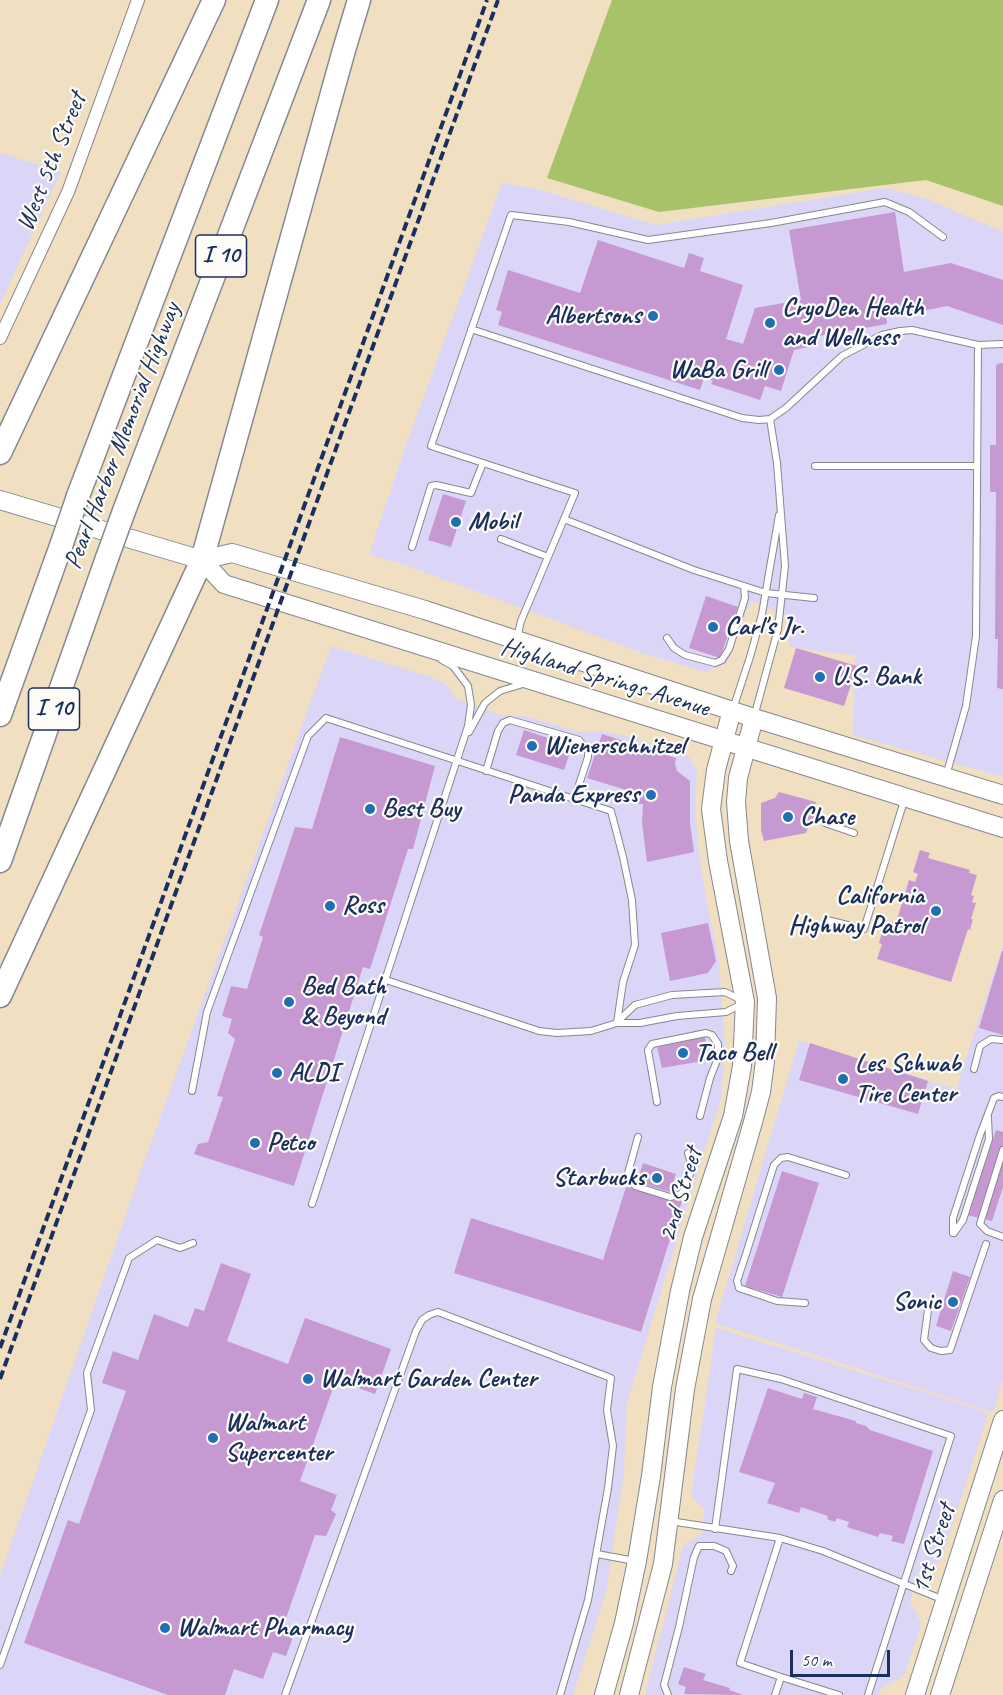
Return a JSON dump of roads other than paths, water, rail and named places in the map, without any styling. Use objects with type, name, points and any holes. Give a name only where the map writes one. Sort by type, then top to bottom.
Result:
[{"type":"highway","points":[[0,453],[214,0]]},
{"type":"highway","name":"Pearl Harbor Memorial Highway","points":[[0,715],[78,496],[267,0]]},
{"type":"highway","name":"Pearl Harbor Memorial Highway","points":[[0,861],[124,511],[319,0]]},
{"type":"highway","points":[[0,996],[202,560],[359,0]]},
{"type":"street","name":"West 5th Street","points":[[0,338],[69,192],[138,0]]},
{"type":"street","name":"Highland Springs Avenue","points":[[0,500],[202,560],[232,553],[425,610],[754,718],[1003,795]]},
{"type":"street","name":"Highland Springs Avenue","points":[[202,560],[224,584],[1003,828]]},
{"type":"street","name":"2nd Street","points":[[604,1695],[624,1623],[637,1561],[662,1388],[680,1291],[693,1237],[733,1116],[740,1086],[745,1036],[745,1002],[718,861],[711,809],[712,790],[732,710]]},
{"type":"street","name":"2nd Street","points":[[630,1695],[663,1564],[686,1379],[702,1299],[761,1092],[765,1061],[767,998],[737,823],[736,791],[754,718]]},
{"type":"street","points":[[702,1299],[690,1294],[707,1226],[711,1183]]},
{"type":"street","points":[[662,1388],[673,1398],[674,1407],[662,1506],[669,1521]]},
{"type":"street","name":"1st Street","points":[[915,1695],[1003,1420]]},
{"type":"street","name":"1st Street","points":[[940,1695],[1003,1500]]},
{"type":"street","points":[[615,1695],[619,1682],[624,1623]]},
{"type":"lane","points":[[516,641],[521,621],[575,493],[432,446],[511,215],[569,222],[648,240],[771,223],[885,202],[909,212],[943,237]]},
{"type":"lane","points":[[471,329],[742,418],[759,420],[770,419],[786,408],[842,356],[882,335],[912,330],[978,345],[1003,344]]},
{"type":"lane","points":[[945,777],[966,706],[976,636],[978,345]]},
{"type":"lane","points":[[754,718],[778,629],[783,596],[784,540],[777,463],[770,419]]},
{"type":"lane","points":[[412,547],[431,486],[436,484],[471,493],[483,463]]},
{"type":"lane","points":[[815,466],[977,466]]},
{"type":"lane","points":[[732,710],[750,657],[766,593],[780,509]]},
{"type":"lane","points":[[564,519],[694,570],[766,593],[813,598]]},
{"type":"lane","points":[[501,539],[548,556]]},
{"type":"lane","points":[[667,638],[674,648],[685,655],[714,663],[722,660],[729,649],[745,598],[744,586]]},
{"type":"lane","points":[[418,645],[453,666],[468,686],[471,705],[464,743]]},
{"type":"lane","points":[[312,1204],[464,743],[484,703],[500,691],[521,683],[556,689]]},
{"type":"lane","points":[[192,1091],[207,1012],[308,736],[326,718],[611,811],[632,900],[635,945],[623,982],[617,1023]]},
{"type":"lane","points":[[486,771],[498,731],[503,723],[510,720],[579,740],[588,750],[588,757],[574,800]]},
{"type":"lane","points":[[827,920],[864,929],[905,798]]},
{"type":"lane","points":[[825,823],[854,833]]},
{"type":"lane","points":[[386,981],[539,1031],[574,1033],[591,1031],[617,1023],[640,1023],[677,1016],[726,1012],[745,1002]]},
{"type":"lane","points":[[617,1023],[635,1005],[672,995],[725,992],[745,1002]]},
{"type":"lane","points":[[657,1102],[648,1050],[652,1044],[706,1033],[712,1035],[718,1044],[718,1058],[700,1116]]},
{"type":"lane","points":[[974,1069],[980,1046],[992,1039],[1003,1040]]},
{"type":"lane","points":[[953,1233],[953,1218],[987,1115],[994,1098],[1003,1097]]},
{"type":"lane","points":[[638,1137],[628,1173],[629,1180],[635,1186],[670,1197],[681,1194],[687,1185],[692,1166],[688,1153]]},
{"type":"lane","points":[[1003,1150],[980,1224],[987,1231],[1003,1237]]},
{"type":"lane","points":[[805,1303],[777,1301],[739,1288],[737,1281],[774,1165],[780,1158],[788,1157],[846,1175]]},
{"type":"lane","points":[[0,1665],[91,1410],[87,1374],[129,1258],[158,1240],[180,1248],[193,1244]]},
{"type":"lane","points":[[928,1310],[924,1340],[931,1348],[941,1351],[950,1350],[986,1244]]},
{"type":"lane","points":[[285,1695],[419,1325],[429,1315],[438,1312],[611,1378],[607,1402],[613,1446],[612,1460],[597,1554],[588,1600],[560,1695]]},
{"type":"lane","points":[[715,1529],[736,1369],[781,1379],[951,1436],[868,1695]]},
{"type":"lane","points":[[669,1521],[780,1538],[823,1551],[945,1600]]},
{"type":"lane","points":[[780,1538],[740,1664],[839,1695]]},
{"type":"lane","points":[[668,1695],[664,1685],[694,1557],[699,1546],[714,1546],[726,1551],[733,1566],[731,1571]]},
{"type":"lane","points":[[597,1554],[637,1561]]},
{"type":"lane","points":[[775,1695],[781,1677]]},
{"type":"railway","points":[[0,1348],[487,0]]},
{"type":"railway","points":[[0,1379],[498,0]]},
{"type":"place","name":"Albertsons","points":[[653,316]]},
{"type":"place","name":"CryoDen Health and Wellness","points":[[770,323]]},
{"type":"place","name":"WaBa Grill","points":[[779,370]]},
{"type":"place","name":"Mobil","points":[[456,522]]},
{"type":"place","name":"Carl's Jr.","points":[[713,627]]},
{"type":"place","name":"U.S. Bank","points":[[820,677]]},
{"type":"place","name":"Wienerschnitzel","points":[[532,746]]},
{"type":"place","name":"Panda Express","points":[[651,795]]},
{"type":"place","name":"Best Buy","points":[[370,809]]},
{"type":"place","name":"Chase","points":[[788,817]]},
{"type":"place","name":"Ross","points":[[330,906]]},
{"type":"place","name":"California Highway Patrol","points":[[936,911]]},
{"type":"place","name":"Bed Bath & Beyond","points":[[289,1002]]},
{"type":"place","name":"Taco Bell","points":[[683,1053]]},
{"type":"place","name":"ALDI","points":[[277,1073]]},
{"type":"place","name":"Les Schwab Tire Center","points":[[843,1079]]},
{"type":"place","name":"Petco","points":[[255,1143]]},
{"type":"place","name":"Starbucks","points":[[657,1178]]},
{"type":"place","name":"Sonic","points":[[953,1302]]},
{"type":"place","name":"Walmart Garden Center","points":[[308,1379]]},
{"type":"place","name":"Walmart Supercenter","points":[[213,1438]]},
{"type":"place","name":"Walmart Pharmacy","points":[[165,1628]]}]
